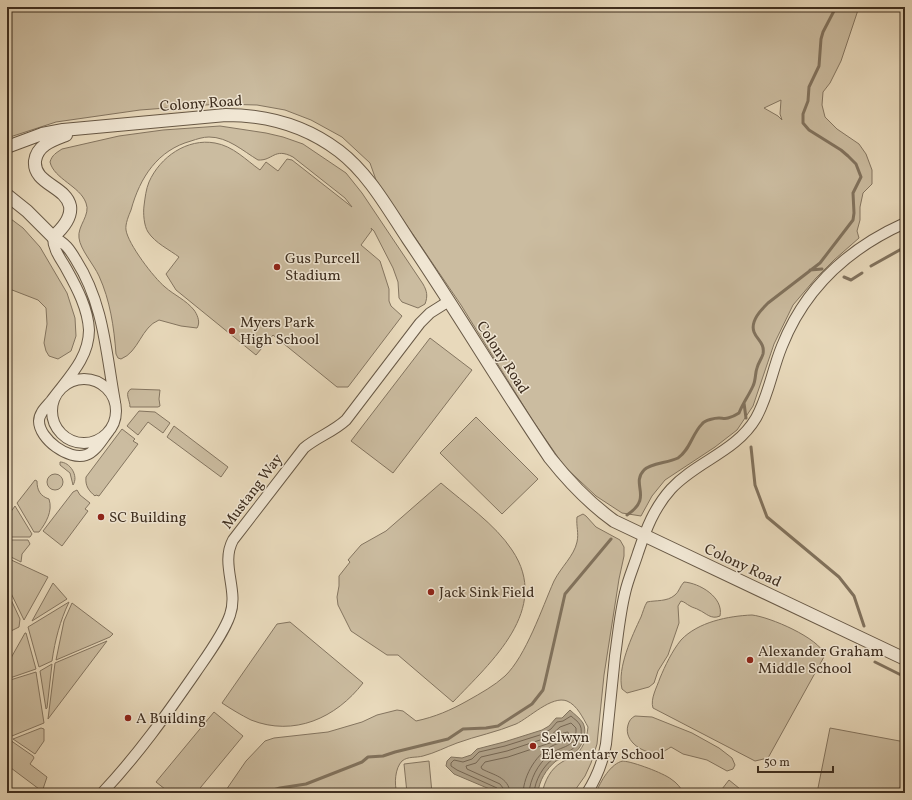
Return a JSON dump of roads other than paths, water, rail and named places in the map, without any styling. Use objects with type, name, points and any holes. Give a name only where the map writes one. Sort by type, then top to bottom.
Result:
[{"type":"street","name":"Colony Road","points":[[7,147],[42,134],[64,130],[235,115],[272,119],[292,125],[310,133],[342,154],[363,174],[385,204],[449,301],[530,428],[565,477],[590,502],[614,521],[905,659]]},
{"type":"street","name":"Colony Road","points":[[53,238],[61,229],[68,217],[70,205],[64,196],[39,176],[35,164],[36,155],[42,148],[52,141],[66,135],[88,129]]},
{"type":"street","points":[[7,195],[36,219],[53,238],[64,243],[80,266],[94,297],[100,315],[116,412],[109,431],[93,451],[87,455],[74,456],[59,449],[43,434],[39,424],[39,419],[42,413],[82,360],[88,344],[89,328],[83,306],[70,276],[55,250],[53,238]]},
{"type":"street","points":[[587,793],[599,772],[604,758],[622,604],[625,590],[644,535],[657,508],[674,486],[686,475],[733,444],[751,425],[764,401],[786,336],[799,312],[821,282],[838,265],[861,246],[905,223]]},
{"type":"street","name":"Mustang Way","points":[[102,793],[134,756],[183,691],[205,659],[230,617],[233,607],[233,592],[228,557],[233,540],[304,448],[310,442],[338,427],[346,420],[420,323],[430,313],[449,301]]},
{"type":"street","points":[[109,431],[101,438],[90,443],[79,443],[68,440],[60,433],[54,424],[51,413],[52,402],[57,392],[65,385],[74,380],[84,379],[94,380],[103,385],[115,402]]},
{"type":"water","points":[[570,710],[583,723],[585,731],[583,740],[579,748],[573,754],[556,761],[549,768],[541,780],[538,793],[499,793],[454,774],[446,766],[447,761],[451,757],[462,758],[471,755],[477,749],[542,730],[549,726],[556,718],[562,718]]},
{"type":"waterway","points":[[627,515],[635,509],[641,497],[639,481],[644,470],[655,464],[669,461],[682,455],[705,421],[715,418],[732,417],[739,413],[754,384],[756,370],[763,354],[763,347],[755,335],[753,328],[757,316],[768,303],[820,263],[853,220],[853,193],[861,177],[856,164],[841,150],[809,130],[803,123],[803,114],[808,101],[809,87],[819,66],[821,39],[836,7]]},
{"type":"waterway","points":[[871,266],[905,247]]},
{"type":"waterway","points":[[810,270],[822,269]]},
{"type":"waterway","points":[[844,277],[851,280],[862,273]]},
{"type":"waterway","points":[[744,403],[746,418]]},
{"type":"waterway","points":[[751,447],[755,485],[767,517],[839,577],[854,596],[864,626]]},
{"type":"waterway","points":[[263,793],[280,788],[306,784],[362,762],[368,757],[383,756],[448,739],[463,729],[498,726],[532,704],[543,690],[565,594],[611,539]]},
{"type":"waterway","points":[[875,662],[905,677]]},
{"type":"place","name":"Gus Purcell Stadium","points":[[277,267]]},
{"type":"place","name":"Myers Park High School","points":[[232,331]]},
{"type":"place","name":"SC Building","points":[[101,517]]},
{"type":"place","name":"Jack Sink Field","points":[[431,592]]},
{"type":"place","name":"Alexander Graham Middle School","points":[[750,660]]},
{"type":"place","name":"A Building","points":[[128,718]]},
{"type":"place","name":"Selwyn Elementary School","points":[[533,746]]}]
